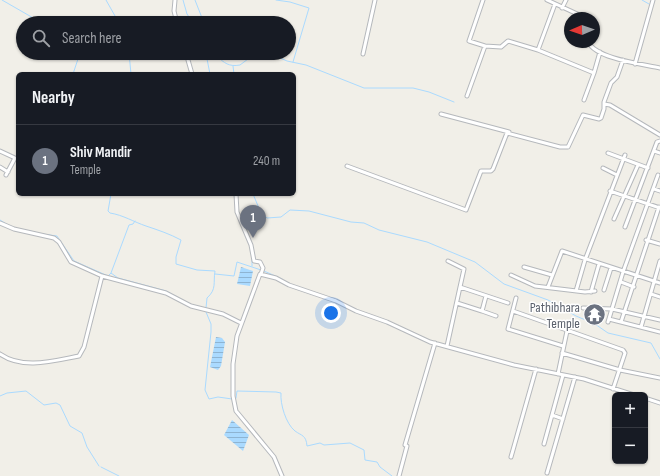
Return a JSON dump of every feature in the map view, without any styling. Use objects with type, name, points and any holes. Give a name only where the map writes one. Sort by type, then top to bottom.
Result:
[{"type":"street","points":[[175,0],[175,16]]},
{"type":"street","points":[[363,54],[375,0]]},
{"type":"street","points":[[483,0],[469,41],[485,46],[501,47],[508,41],[538,50],[594,73]]},
{"type":"street","points":[[547,0],[572,12]]},
{"type":"street","points":[[562,8],[566,0]]},
{"type":"street","points":[[635,64],[653,0]]},
{"type":"street","points":[[538,50],[555,4]]},
{"type":"street","points":[[467,96],[485,46]]},
{"type":"street","points":[[592,48],[635,64],[660,68]]},
{"type":"street","points":[[584,100],[600,52]]},
{"type":"street","points":[[188,60],[191,72]]},
{"type":"street","points":[[441,114],[567,147],[569,146],[582,115],[600,118],[611,83],[617,77],[623,60]]},
{"type":"street","points":[[604,104],[660,135]]},
{"type":"street","points":[[347,166],[466,210],[481,171],[491,171],[493,169],[506,134],[509,132]]},
{"type":"street","points":[[626,227],[656,142],[660,140]]},
{"type":"street","points":[[0,151],[15,158],[7,174],[0,167]]},
{"type":"street","points":[[654,151],[660,153]]},
{"type":"street","points":[[608,153],[648,168]]},
{"type":"street","points":[[576,291],[585,260],[616,175],[625,155]]},
{"type":"street","points":[[614,218],[638,165]]},
{"type":"street","points":[[602,168],[616,175]]},
{"type":"street","points":[[658,175],[649,204],[623,272],[609,320],[660,332]]},
{"type":"street","points":[[654,189],[660,191]]},
{"type":"street","points":[[610,191],[660,207],[647,240],[634,287],[621,322]]},
{"type":"street","points":[[236,196],[237,212],[251,245],[254,261],[260,262],[262,272],[259,275],[241,323],[233,364],[233,396],[236,411],[274,457],[282,476]]},
{"type":"street","points":[[0,223],[14,229],[54,238],[59,242],[72,262],[102,276],[166,293],[201,309],[223,314],[241,323]]},
{"type":"street","points":[[647,240],[660,244]]},
{"type":"street","points":[[548,287],[561,252],[660,283]]},
{"type":"street","points":[[641,328],[642,316],[651,294],[653,281],[660,261]]},
{"type":"street","points":[[448,262],[464,269],[448,346]]},
{"type":"street","points":[[511,275],[535,286],[576,291],[593,291],[599,264]]},
{"type":"street","points":[[524,267],[552,275]]},
{"type":"street","points":[[604,290],[611,268]]},
{"type":"street","points":[[262,272],[289,285],[336,301],[356,311],[435,343],[514,365],[575,377],[624,392]]},
{"type":"street","points":[[0,354],[13,361],[26,364],[80,356],[84,347],[102,276]]},
{"type":"street","points":[[621,282],[634,287]]},
{"type":"street","points":[[460,287],[508,303]]},
{"type":"street","points":[[651,294],[660,297]]},
{"type":"street","points":[[482,311],[486,296]]},
{"type":"street","points":[[516,298],[508,329],[564,346]]},
{"type":"street","points":[[457,303],[496,316]]},
{"type":"street","points":[[583,308],[612,309],[660,320]]},
{"type":"street","points":[[513,311],[624,350],[625,353],[613,389]]},
{"type":"street","points":[[558,374],[567,331]]},
{"type":"street","points":[[399,476],[407,446],[405,445],[435,343]]},
{"type":"street","points":[[562,353],[620,370],[660,378]]},
{"type":"street","points":[[511,457],[536,369]]},
{"type":"street","points":[[544,444],[563,375]]},
{"type":"street","points":[[546,473],[575,377]]},
{"type":"street","points":[[648,399],[660,403]]},
{"type":"street","points":[[552,415],[563,419]]},
{"type":"water","points":[[241,267],[253,271],[250,286],[237,284]]},
{"type":"water","points":[[216,337],[222,338],[225,342],[221,366],[218,370],[210,367]]},
{"type":"water","points":[[232,420],[249,435],[243,451],[224,435]]},
{"type":"waterway","points":[[2,0],[30,16]]},
{"type":"waterway","points":[[106,0],[115,16]]},
{"type":"waterway","points":[[183,0],[188,16]]},
{"type":"waterway","points":[[195,0],[201,16]]},
{"type":"waterway","points":[[276,0],[290,2],[309,8],[296,52]]},
{"type":"waterway","points":[[642,0],[649,4]]},
{"type":"waterway","points":[[74,72],[78,60]]},
{"type":"waterway","points":[[130,60],[131,72]]},
{"type":"waterway","points":[[207,60],[210,72]]},
{"type":"waterway","points":[[222,60],[230,65],[240,65],[247,60]]},
{"type":"waterway","points":[[285,60],[306,65],[364,88],[413,88],[429,92],[454,102]]},
{"type":"waterway","points":[[233,66],[234,72]]},
{"type":"waterway","points":[[111,196],[108,211],[110,213],[124,217],[181,240],[176,257],[176,264],[197,270],[215,271],[214,286],[212,292],[207,298],[206,308]]},
{"type":"waterway","points":[[254,196],[261,213],[267,218],[281,217],[290,210],[309,211],[351,222],[364,223],[379,230],[427,242],[475,262],[504,284],[548,300],[576,316],[595,324],[608,333],[651,343],[660,359]]},
{"type":"waterway","points":[[0,220],[8,225]]},
{"type":"waterway","points":[[111,273],[129,225],[133,224],[135,221]]},
{"type":"waterway","points":[[24,230],[35,232]]},
{"type":"waterway","points":[[42,234],[57,236],[74,261],[108,276],[111,273],[118,278],[166,291],[192,305]]},
{"type":"waterway","points":[[252,259],[252,266]]},
{"type":"waterway","points":[[215,274],[234,276],[237,262],[261,270]]},
{"type":"waterway","points":[[264,271],[282,279]]},
{"type":"waterway","points":[[206,312],[211,324],[211,332],[205,390],[209,399],[218,397],[232,399]]},
{"type":"waterway","points":[[0,396],[7,393],[26,391],[44,405],[56,403],[60,405],[70,426],[82,433],[87,447],[99,466]]},
{"type":"waterway","points":[[236,398],[237,391],[281,393],[286,419],[292,428],[305,438],[307,446],[320,443],[324,445],[350,443],[364,450],[365,460],[377,462],[380,467],[392,476]]},
{"type":"waterway","points":[[101,467],[119,476]]},
{"type":"place","name":"Shiv Mandir","points":[[253,238]]},
{"type":"place","name":"Pathibhara Temple","points":[[595,315]]}]
